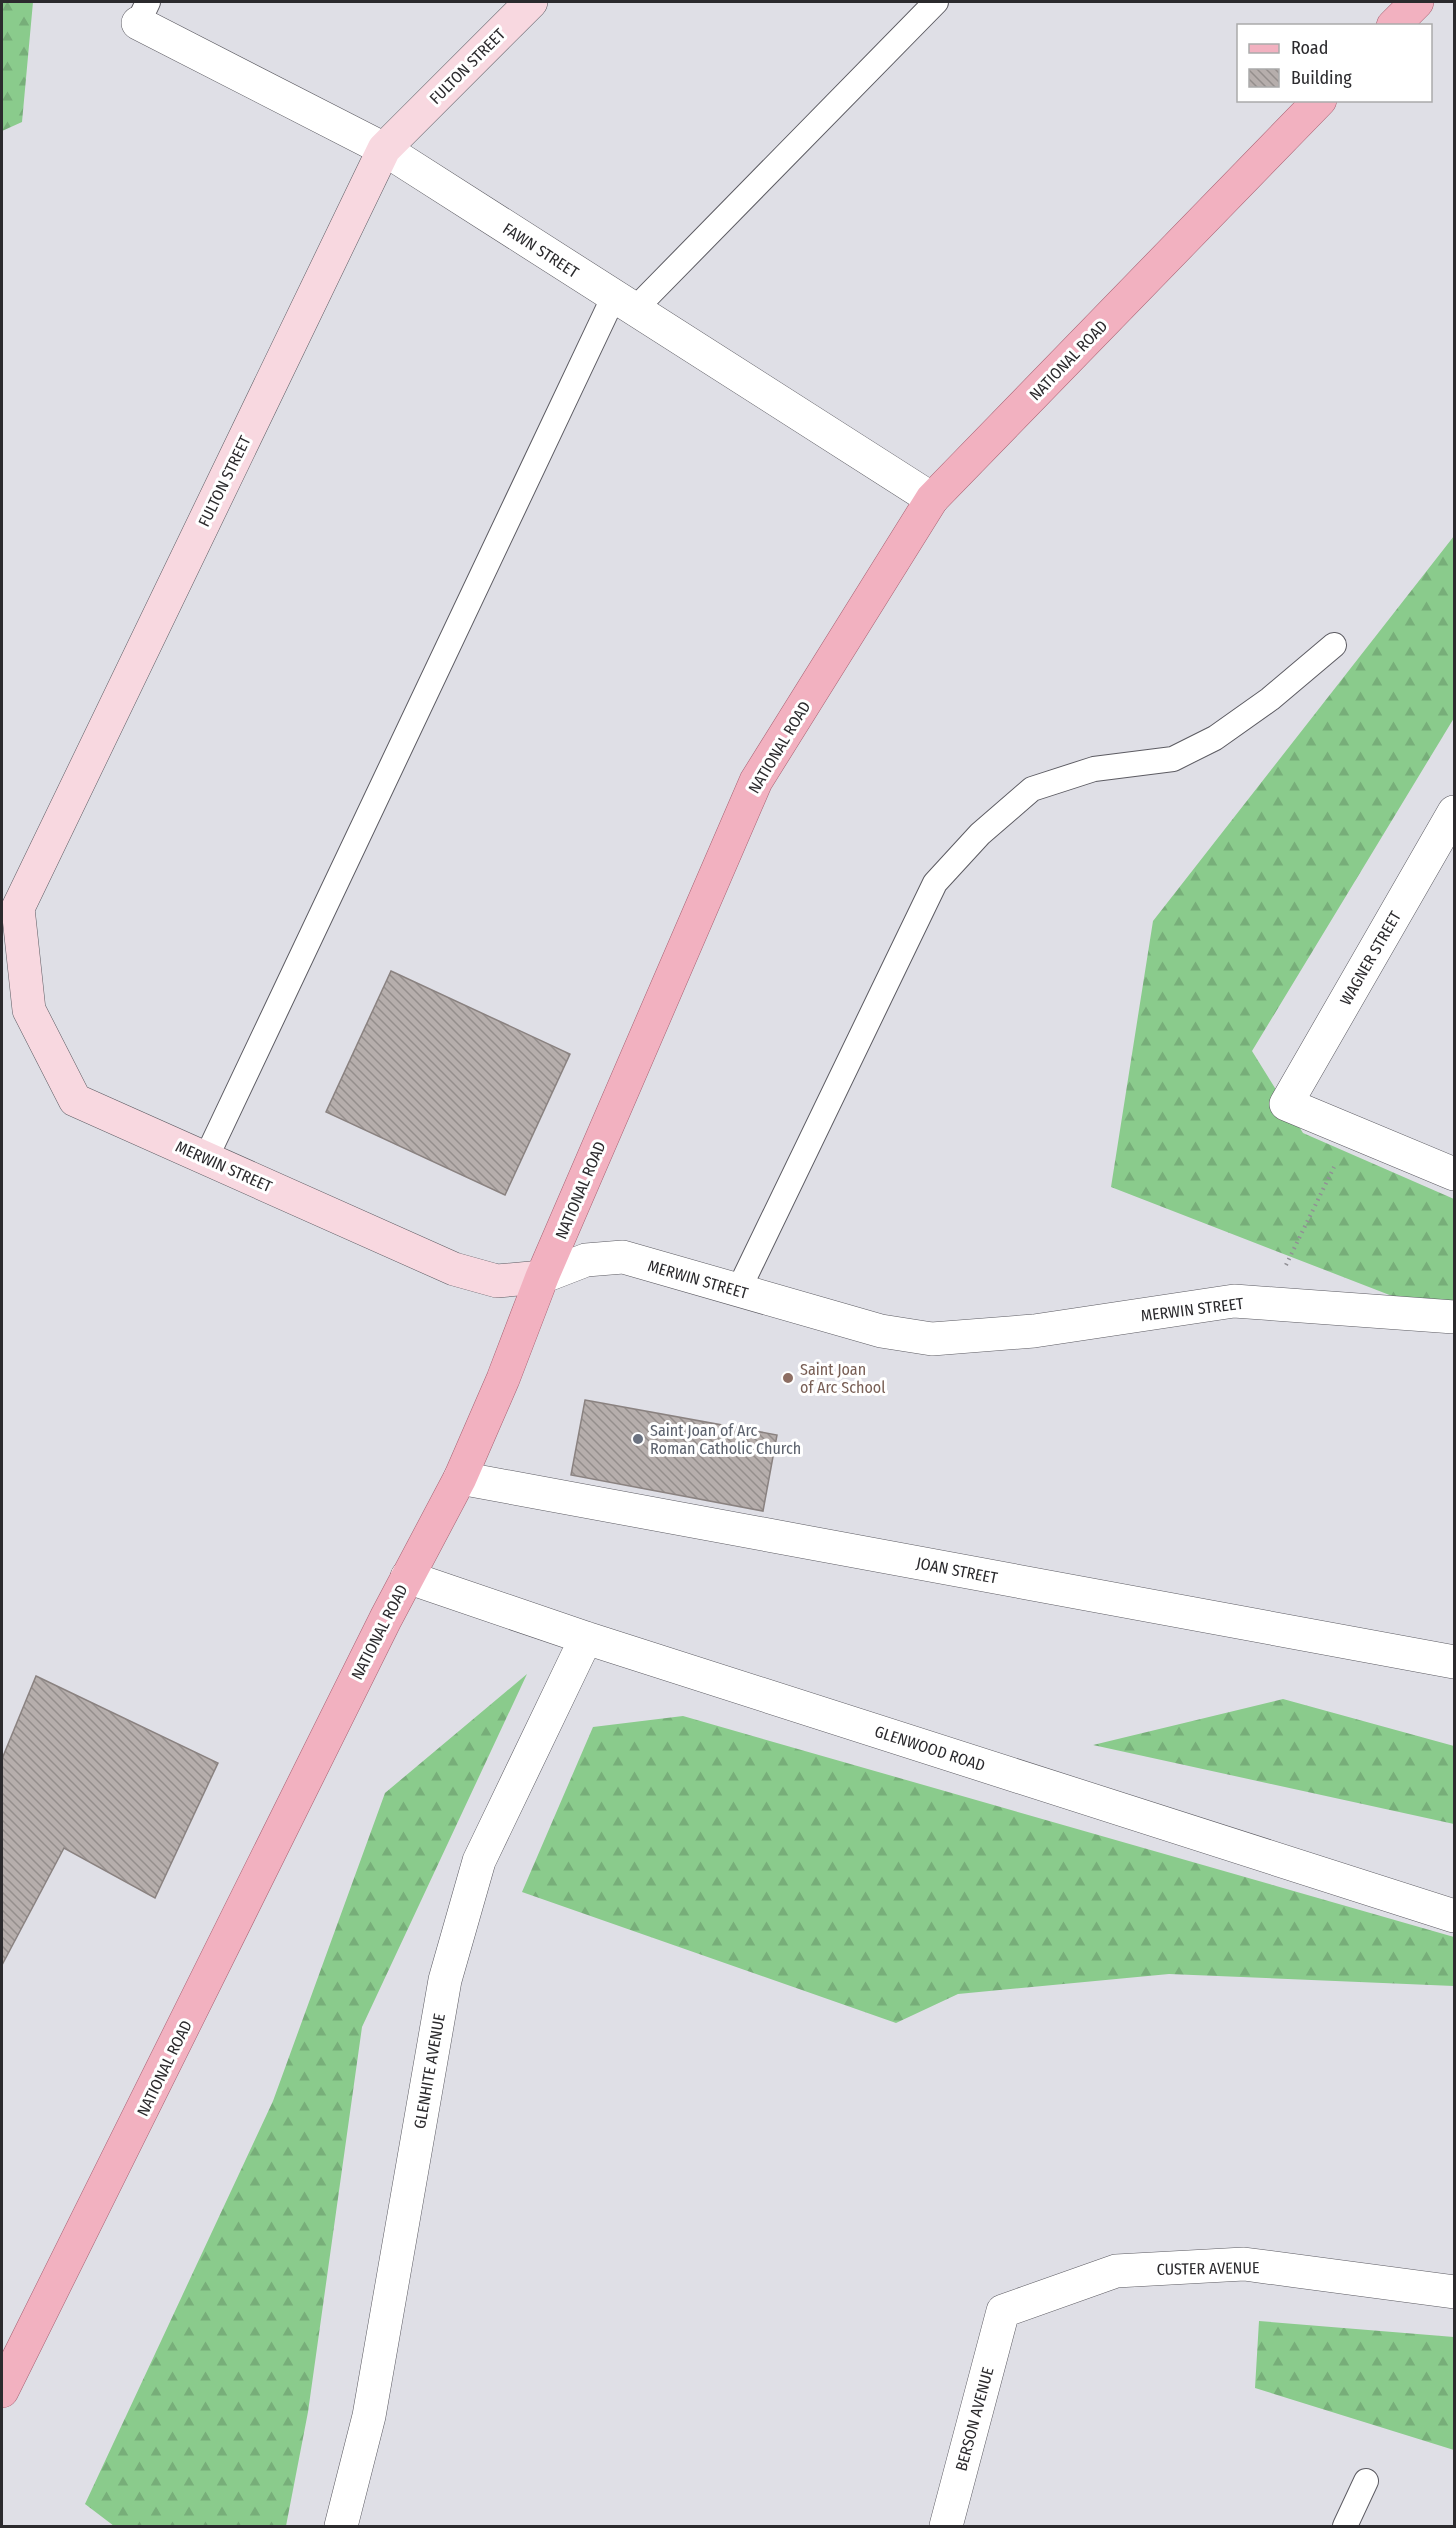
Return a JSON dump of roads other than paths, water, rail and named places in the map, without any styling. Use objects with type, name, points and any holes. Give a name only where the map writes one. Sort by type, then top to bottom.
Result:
[{"type":"main road","points":[[1396,24],[1417,2]]},
{"type":"main road","name":"NATIONAL ROAD","points":[[2,2391],[407,1577],[460,1478],[503,1378],[542,1277],[756,781],[932,499],[1318,102]]},
{"type":"street","name":"FULTON STREET","points":[[29,1010],[18,908],[384,149],[531,2]]},
{"type":"street","name":"FAWN STREET","points":[[143,12],[384,149],[932,499]]},
{"type":"street","name":"WAGNER STREET","points":[[1455,812],[1286,1104],[1455,1174]]},
{"type":"street","name":"MERWIN STREET","points":[[29,1010],[75,1100],[454,1269],[497,1281],[542,1277],[586,1260],[623,1257],[881,1331],[933,1339],[1034,1331],[1234,1301],[1455,1317]]},
{"type":"street","name":"JOAN STREET","points":[[460,1478],[1455,1662]]},
{"type":"street","name":"GLENWOOD ROAD","points":[[407,1577],[586,1638],[1455,1916]]},
{"type":"street","name":"GLENHITE AVENUE","points":[[341,2526],[369,2416],[445,1980],[478,1861],[586,1638]]},
{"type":"street","name":"CUSTER AVENUE","points":[[1003,2311],[1116,2271],[1244,2264],[1455,2292]]},
{"type":"street","name":"BERSON AVENUE","points":[[946,2526],[1003,2311]]},
{"type":"lane","points":[[206,1158],[625,303],[936,2]]},
{"type":"lane","points":[[738,1291],[935,883],[980,834],[1032,789],[1094,769],[1173,759],[1215,738],[1270,699],[1334,645]]},
{"type":"lane","points":[[1345,2526],[1366,2481]]},
{"type":"place","name":"Saint Joan of Arc School","points":[[788,1378]]},
{"type":"place","name":"Saint Joan of Arc Roman Catholic Church","points":[[638,1439]]}]
